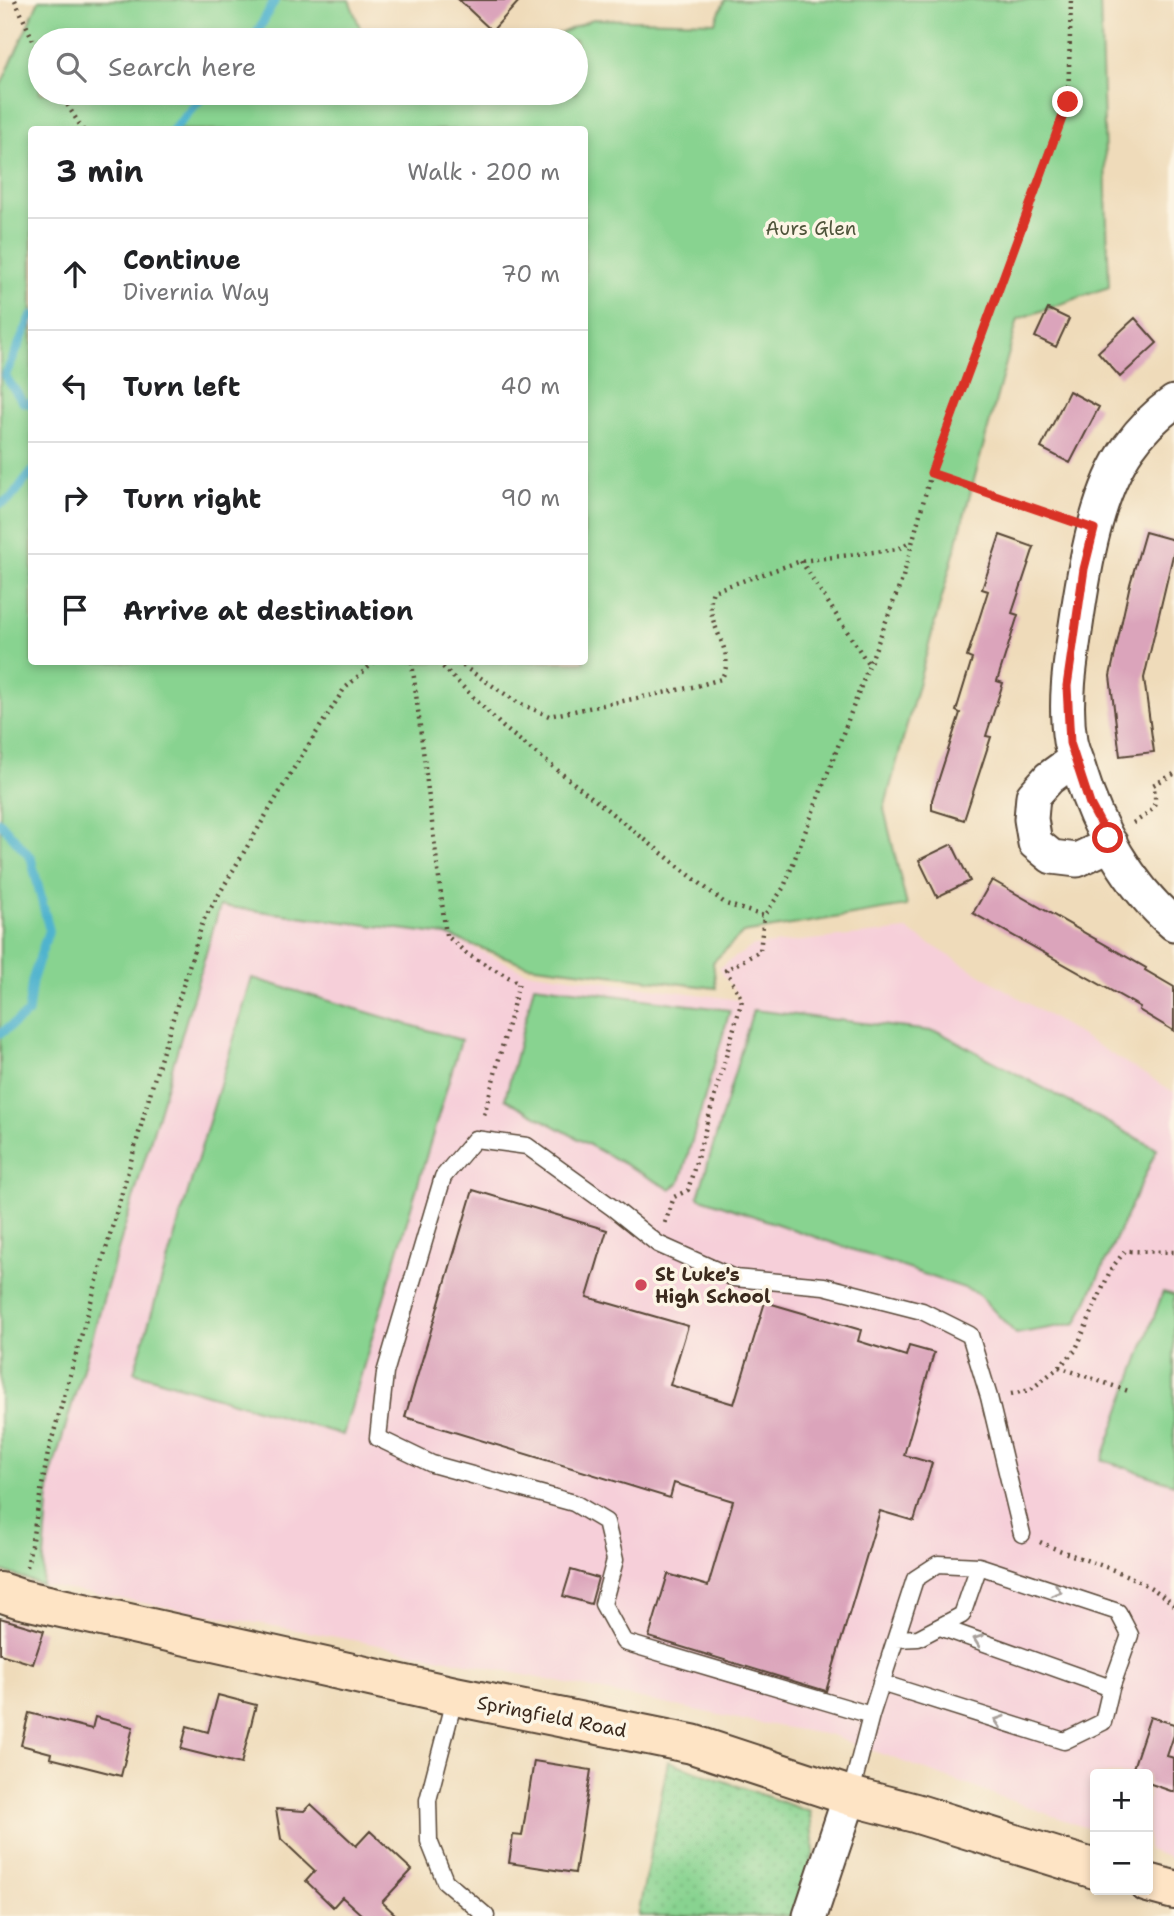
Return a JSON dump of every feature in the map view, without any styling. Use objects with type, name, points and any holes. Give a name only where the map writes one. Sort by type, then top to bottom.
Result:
[{"type":"street","points":[[1174,402],[1161,411],[1129,447],[1114,476],[1094,529],[1084,569],[1067,686],[1070,743],[1090,804],[1121,862],[1159,912],[1174,924]]},
{"type":"street","points":[[1076,759],[1049,778],[1034,796],[1031,819],[1035,843],[1052,857],[1077,860],[1110,841]]},
{"type":"street","name":"Springfield Road","points":[[10,1595],[456,1696],[692,1744],[850,1796],[915,1813],[1090,1867]]},
{"type":"street","points":[[810,1916],[850,1796]]},
{"type":"street","points":[[1153,1884],[1174,1890]]},
{"type":"lane","points":[[871,1715],[624,1642],[603,1604],[615,1560],[606,1522],[574,1503],[432,1464],[377,1438],[385,1373],[443,1177],[475,1139],[527,1146],[658,1244],[734,1278],[824,1286],[922,1311],[970,1335],[989,1397],[1021,1534]]},
{"type":"lane","points":[[850,1796],[871,1715],[881,1683],[896,1639],[915,1579],[938,1564],[979,1566],[1118,1612],[1130,1635],[1111,1688],[1103,1722],[1064,1741],[881,1683]]},
{"type":"lane","points":[[896,1639],[918,1638],[962,1615],[979,1566]]},
{"type":"lane","points":[[940,1627],[1111,1688]]},
{"type":"lane","points":[[456,1696],[428,1800],[429,1840],[445,1881],[486,1916]]},
{"type":"path","points":[[15,0],[28,29]]},
{"type":"path","points":[[658,1244],[674,1197],[688,1190],[742,1000],[726,970],[760,951],[764,916],[784,887],[903,577],[931,473],[1068,102],[1071,0]]},
{"type":"path","points":[[67,105],[81,126]]},
{"type":"path","points":[[931,473],[1094,529]]},
{"type":"path","points":[[464,665],[517,702],[549,716],[698,686],[721,679],[727,671],[727,654],[708,604],[713,592],[801,561],[898,549],[913,540]]},
{"type":"path","points":[[801,561],[869,665]]},
{"type":"path","points":[[10,1595],[154,1080],[203,921],[344,689],[371,665]]},
{"type":"path","points":[[412,665],[446,935],[467,954],[519,983],[479,1133],[481,1139]]},
{"type":"path","points":[[441,665],[503,727],[726,904],[764,916]]},
{"type":"path","points":[[1110,841],[1151,813],[1157,798],[1153,785],[1174,775]]},
{"type":"path","points":[[989,1397],[1030,1390],[1075,1351],[1111,1269],[1125,1251],[1174,1252]]},
{"type":"path","points":[[1059,1367],[1128,1391]]},
{"type":"path","points":[[1021,1534],[1126,1574],[1159,1591],[1174,1605]]},
{"type":"shaded area","name":"St Luke's High School","points":[[220,906],[446,935],[525,971],[741,1000],[718,968],[753,946],[907,930],[1174,1092],[1174,1859],[1153,1852],[1153,1769],[1090,1769],[1090,1829],[829,1735],[748,1721],[359,1641],[42,1585],[50,1479]]},
{"type":"green space","name":"Aurs Glen","points":[[39,0],[349,0],[360,28],[28,28],[28,105],[588,105],[588,28],[572,28],[593,19],[715,22],[725,0],[1100,0],[1109,287],[1018,319],[884,809],[907,906],[743,933],[713,962],[716,988],[527,965],[446,935],[220,906],[50,1479],[42,1585],[0,1570],[0,87]]},
{"type":"green space","points":[[252,978],[461,1040],[343,1435],[134,1372]]},
{"type":"green space","points":[[534,985],[730,1010],[680,1182],[670,1189],[505,1099]]},
{"type":"green space","points":[[753,1010],[939,1032],[1157,1149],[1077,1323],[1016,1334],[976,1292],[698,1197]]},
{"type":"green space","points":[[1163,1292],[1174,1295],[1174,1484],[1102,1460]]},
{"type":"green space","points":[[668,1761],[810,1812],[814,1852],[791,1916],[638,1916]]},
{"type":"building","points":[[459,0],[520,0],[495,28],[489,28]]},
{"type":"building","points":[[1048,309],[1069,319],[1056,347],[1035,337]]},
{"type":"building","points":[[1135,318],[1157,343],[1120,377],[1098,352]]},
{"type":"building","points":[[1069,391],[1099,407],[1070,463],[1041,448]]},
{"type":"building","points":[[1145,532],[1174,540],[1174,551],[1144,678],[1154,752],[1120,756],[1110,676],[1130,584]]},
{"type":"building","points":[[1000,535],[1034,547],[1012,613],[1018,615],[997,681],[1003,683],[986,736],[991,737],[964,820],[932,810],[932,800],[960,713],[956,711],[972,659],[967,657],[988,591],[982,589]]},
{"type":"building","points":[[952,844],[970,881],[937,897],[919,860]]},
{"type":"building","points":[[992,880],[1146,968],[1145,970],[1174,987],[1174,1031],[1139,1010],[1140,1007],[973,913]]},
{"type":"building","points":[[473,1190],[607,1230],[587,1297],[688,1326],[670,1385],[734,1404],[765,1302],[861,1330],[858,1341],[906,1356],[909,1346],[934,1353],[904,1455],[932,1463],[914,1521],[880,1511],[826,1691],[649,1637],[668,1574],[708,1586],[733,1501],[674,1483],[670,1498],[405,1417]]},
{"type":"building","points":[[571,1570],[598,1578],[591,1604],[563,1596]]},
{"type":"building","points":[[0,1618],[44,1631],[33,1664],[0,1654]]},
{"type":"building","points":[[218,1695],[256,1705],[241,1764],[181,1749],[187,1726],[208,1732]]},
{"type":"building","points":[[29,1713],[92,1729],[95,1717],[133,1727],[121,1776],[50,1758],[51,1753],[21,1745]]},
{"type":"building","points":[[1150,1717],[1174,1724],[1174,1735],[1167,1756],[1174,1758],[1174,1792],[1153,1785],[1153,1769],[1133,1768]]},
{"type":"building","points":[[534,1761],[591,1770],[575,1873],[509,1863],[513,1835],[522,1836]]},
{"type":"building","points":[[311,1804],[356,1846],[370,1831],[412,1870],[382,1902],[397,1916],[363,1916],[342,1897],[333,1907],[306,1881],[315,1871],[281,1839],[276,1809],[304,1811]]},
{"type":"waterway","points":[[260,28],[275,0]]},
{"type":"waterway","points":[[177,126],[195,105]]},
{"type":"waterway","points":[[28,324],[5,376],[23,402],[28,403]]},
{"type":"waterway","points":[[0,504],[10,499],[28,477]]},
{"type":"waterway","points":[[0,822],[31,858],[49,929],[32,981],[28,1013],[0,1034]]},
{"type":"place","name":"St Luke's High School","points":[[641,1285]]},
{"type":"route","points":[[1068,102],[931,473],[1094,529],[1084,569],[1067,686],[1070,743],[1090,804],[1108,838]]}]
